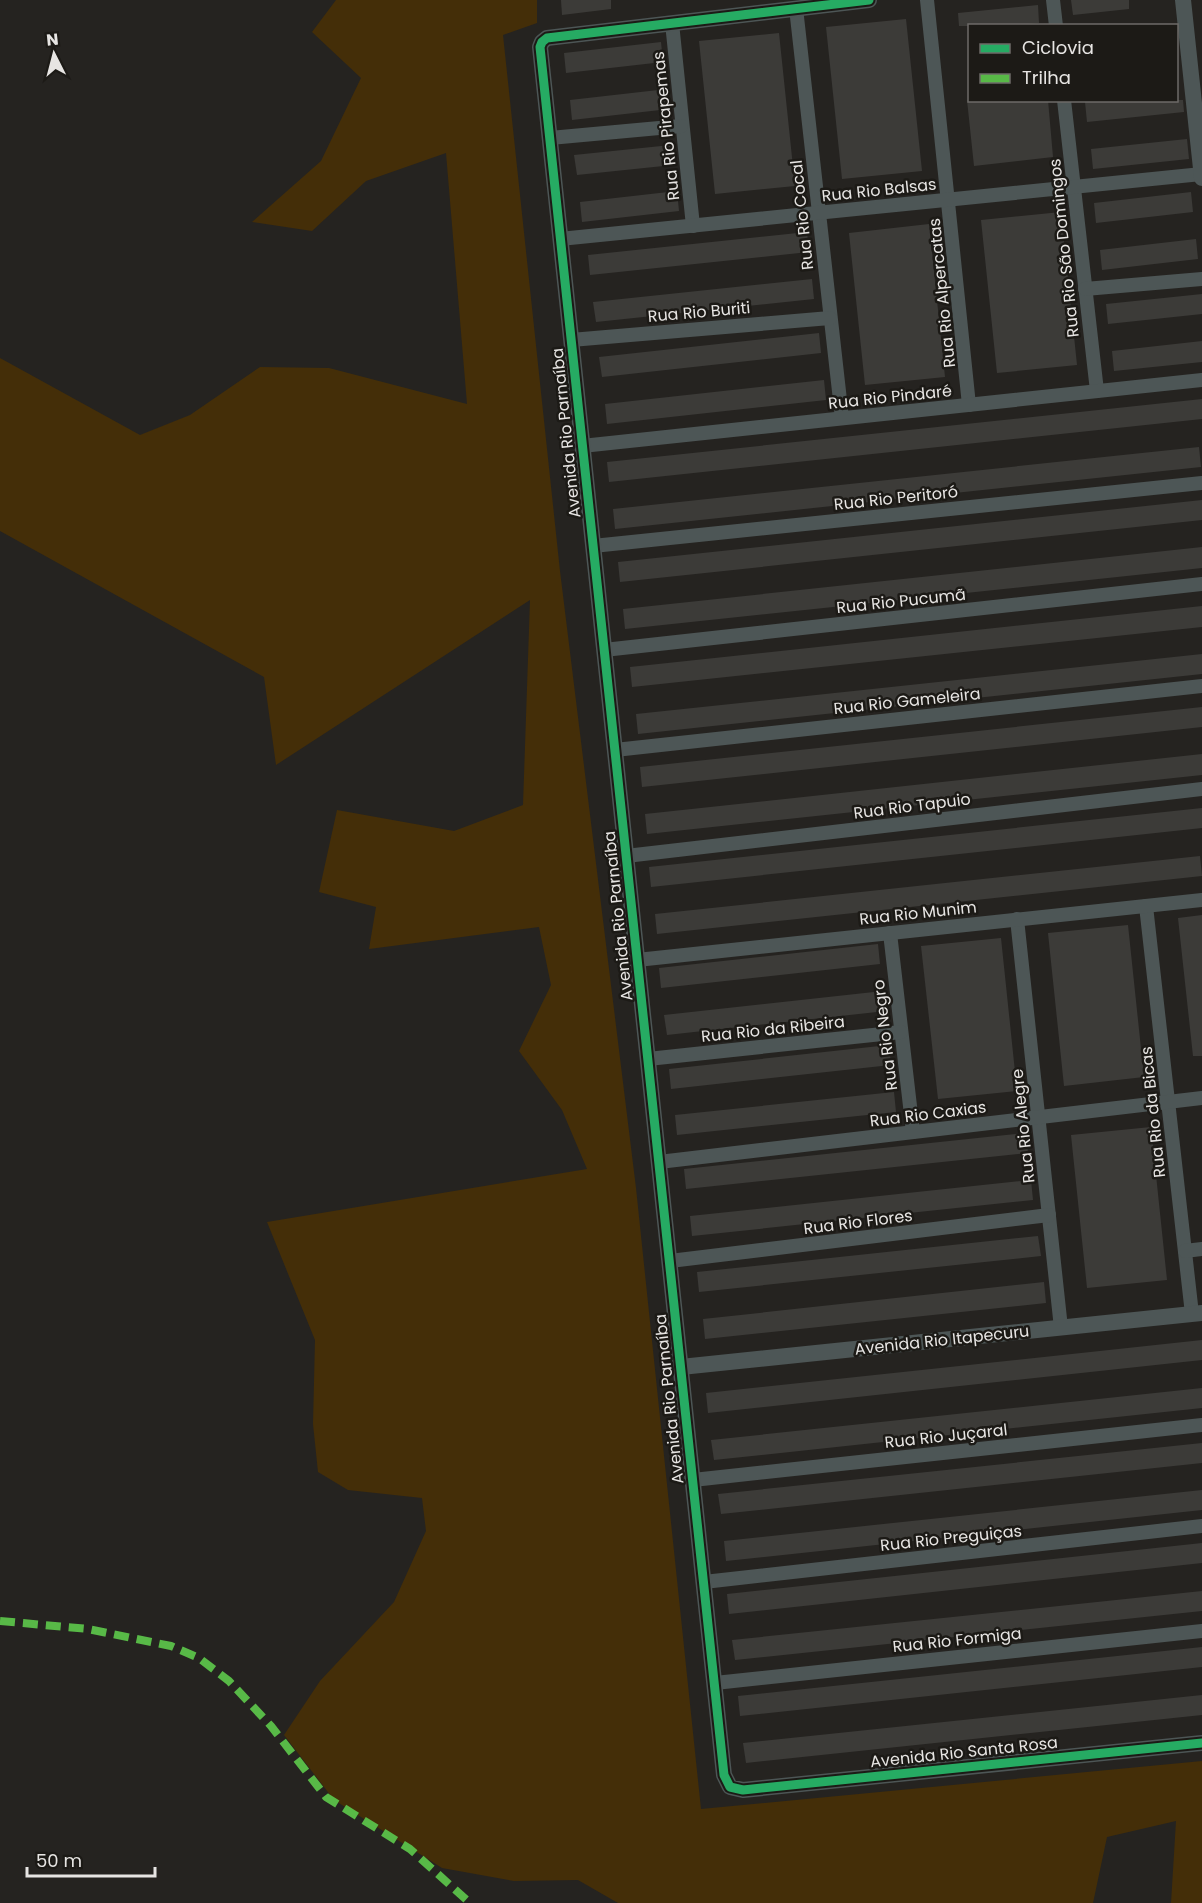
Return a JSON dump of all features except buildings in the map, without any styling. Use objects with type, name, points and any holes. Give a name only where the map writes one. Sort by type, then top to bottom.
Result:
[{"type":"street","points":[[672,23],[796,8],[813,3],[870,0]]},
{"type":"street","name":"Rua Rio Alpercatas","points":[[927,0],[969,405]]},
{"type":"street","points":[[1053,0],[1056,24]]},
{"type":"street","points":[[1183,0],[1183,66],[1202,176]]},
{"type":"street","name":"Rua Rio Cocal","points":[[796,8],[842,418]]},
{"type":"street","name":"Avenida Rio Parnaíba","points":[[672,23],[547,38],[540,47],[724,1775],[730,1787]]},
{"type":"street","name":"Rua Rio Pirapemas","points":[[672,23],[693,226]]},
{"type":"street","name":"Rua Rio São Domingos","points":[[1064,102],[1096,391]]},
{"type":"street","points":[[549,138],[681,126]]},
{"type":"street","name":"Rua Rio Balsas","points":[[560,239],[949,199],[1202,176]]},
{"type":"street","points":[[1085,289],[1202,279]]},
{"type":"street","name":"Rua Rio Buriti","points":[[571,340],[830,318]]},
{"type":"street","name":"Rua Rio Pindaré","points":[[582,446],[1202,380]]},
{"type":"street","name":"Rua Rio Peritoró","points":[[593,546],[1202,483]]},
{"type":"street","name":"Rua Rio Pucumã","points":[[604,650],[1202,584]]},
{"type":"street","name":"Rua Rio Gameleira","points":[[615,750],[1202,686]]},
{"type":"street","name":"Rua Rio Tapuio","points":[[626,856],[1202,789]]},
{"type":"street","name":"Rua Rio Munim","points":[[637,960],[1202,900]]},
{"type":"street","name":"Rua Rio da Bicas","points":[[1146,906],[1185,1251],[1197,1313]]},
{"type":"street","name":"Rua Rio Alegre","points":[[1017,919],[1061,1328]]},
{"type":"street","name":"Rua Rio Negro","points":[[890,933],[913,1132]]},
{"type":"street","name":"Rua Rio da Ribeira","points":[[648,1059],[901,1032]]},
{"type":"street","name":"Rua Rio Caxias","points":[[659,1162],[1202,1098]]},
{"type":"street","name":"Rua Rio Flores","points":[[670,1261],[1050,1215]]},
{"type":"street","points":[[1185,1251],[1202,1249]]},
{"type":"street","name":"Avenida Rio Itapecuru","points":[[681,1367],[1197,1313]]},
{"type":"street","name":"Rua Rio Juçaral","points":[[693,1480],[1202,1425]]},
{"type":"street","name":"Rua Rio Preguiças","points":[[704,1582],[1202,1526]]},
{"type":"street","name":"Rua Rio Formiga","points":[[715,1683],[1202,1631]]},
{"type":"street","name":"Avenida Rio Santa Rosa","points":[[730,1787],[743,1790],[1202,1743]]},
{"type":"shaded area","points":[[336,0],[537,0],[537,23],[503,35],[560,571],[636,1188],[701,1809],[1202,1761],[1202,1903],[1171,1903],[1176,1821],[1107,1837],[1093,1903],[618,1903],[578,1880],[514,1881],[442,1868],[334,1800],[284,1735],[320,1681],[394,1602],[426,1531],[422,1498],[348,1490],[318,1472],[313,1424],[315,1340],[267,1222],[587,1169],[562,1110],[519,1051],[551,985],[539,927],[369,949],[376,907],[319,892],[337,810],[454,831],[523,805],[530,600],[276,765],[264,677],[0,531],[0,358],[140,435],[190,415],[260,367],[329,368],[467,404],[446,153],[366,181],[312,231],[252,222],[321,161],[361,78],[312,32]]},
{"type":"marked path","points":[[0,1621],[88,1629],[171,1646],[199,1658],[229,1681],[271,1726],[326,1797],[410,1849],[470,1903]]},
{"type":"cycle path","points":[[869,0],[547,38],[540,47],[724,1775],[730,1787],[743,1790],[1202,1743]]}]
